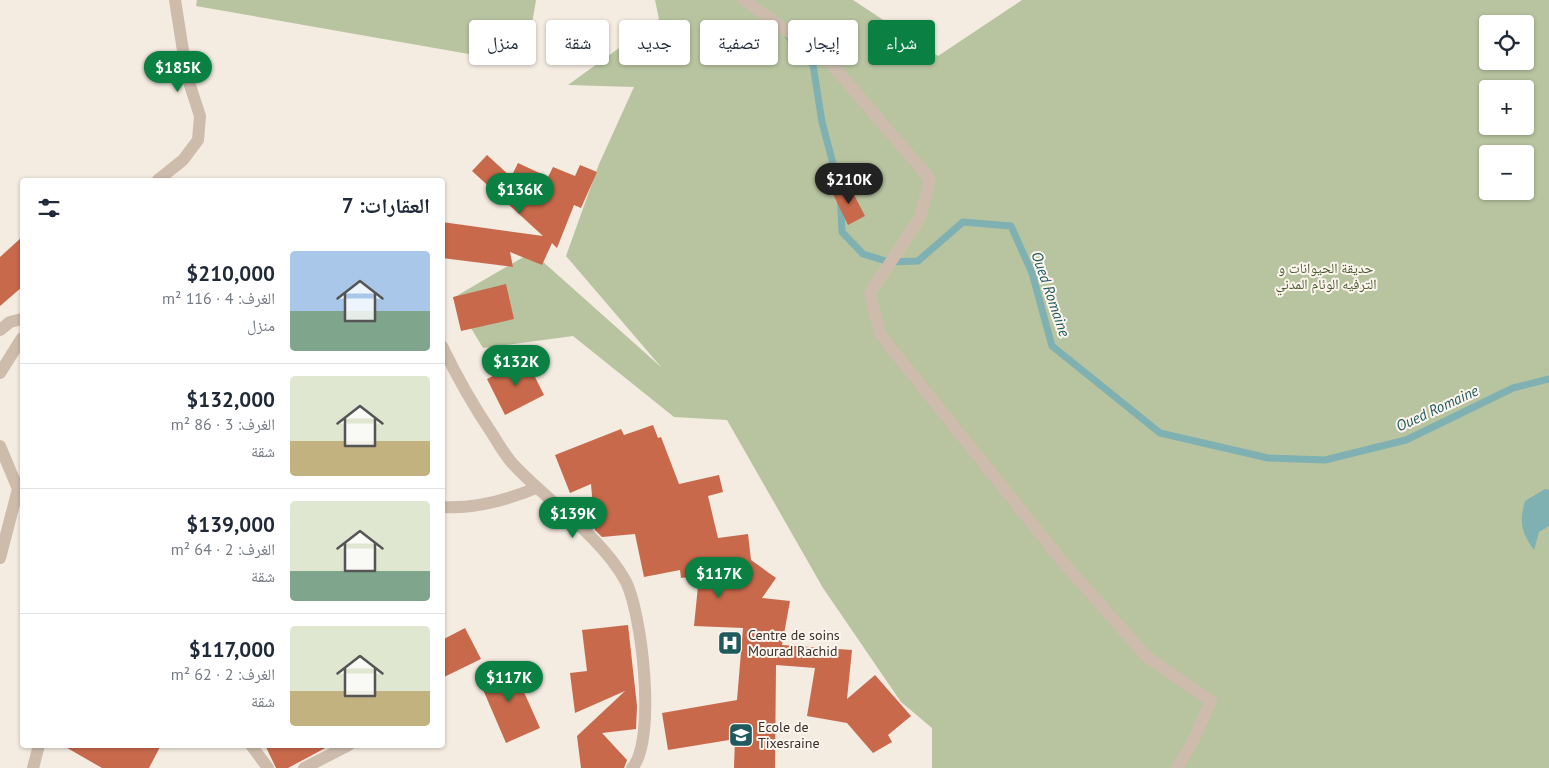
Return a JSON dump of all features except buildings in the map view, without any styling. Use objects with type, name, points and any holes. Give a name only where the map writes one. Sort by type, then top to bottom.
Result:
[{"type":"street","points":[[160,178],[183,160],[198,140],[200,116],[187,76],[175,0]]},
{"type":"street","points":[[744,0],[828,60],[930,179],[920,218],[870,293],[880,334],[1062,561],[1147,657],[1211,700],[1193,741],[1177,768]]},
{"type":"street","points":[[0,330],[10,322],[20,320]]},
{"type":"street","points":[[0,373],[20,341]]},
{"type":"street","points":[[445,352],[466,392],[510,462],[602,549],[624,579],[633,598],[639,628],[646,714],[643,744],[636,764],[632,768]]},
{"type":"street","points":[[0,446],[18,489],[0,558]]},
{"type":"street","points":[[445,506],[455,508],[511,498],[536,488]]},
{"type":"street","points":[[32,768],[37,748]]},
{"type":"street","points":[[253,748],[268,768]]},
{"type":"street","points":[[304,768],[343,748]]},
{"type":"green space","points":[[197,0],[536,0],[533,20],[469,20],[469,54],[196,6]]},
{"type":"green space","name":"حديقة الحيوانات و الترفيه الوئام المدني","points":[[655,0],[853,0],[883,20],[868,20],[868,65],[935,65],[935,54],[938,56],[1022,0],[1549,0],[1549,768],[932,768],[932,728],[901,702],[823,588],[727,420],[674,417],[573,336],[483,348],[453,298],[532,252],[661,367],[566,256],[599,164],[634,87],[568,85],[596,65],[609,65],[609,55],[619,48],[619,65],[690,65],[690,20],[658,20]]},
{"type":"water","points":[[1545,489],[1549,490],[1549,526],[1539,532],[1534,550],[1526,538],[1522,527],[1523,508],[1525,501]]},
{"type":"waterway","name":"Oued Romaine","points":[[813,65],[822,122],[840,190],[842,232],[863,254],[889,262],[918,261],[963,222],[1011,226],[1032,273],[1052,346],[1160,433],[1268,458],[1325,460],[1406,440],[1513,388],[1549,379]]},
{"type":"place","name":"Centre de soins Mourad Rachid","points":[[730,643]]},
{"type":"place","name":"Ecole de Tixesraine","points":[[741,735]]}]
